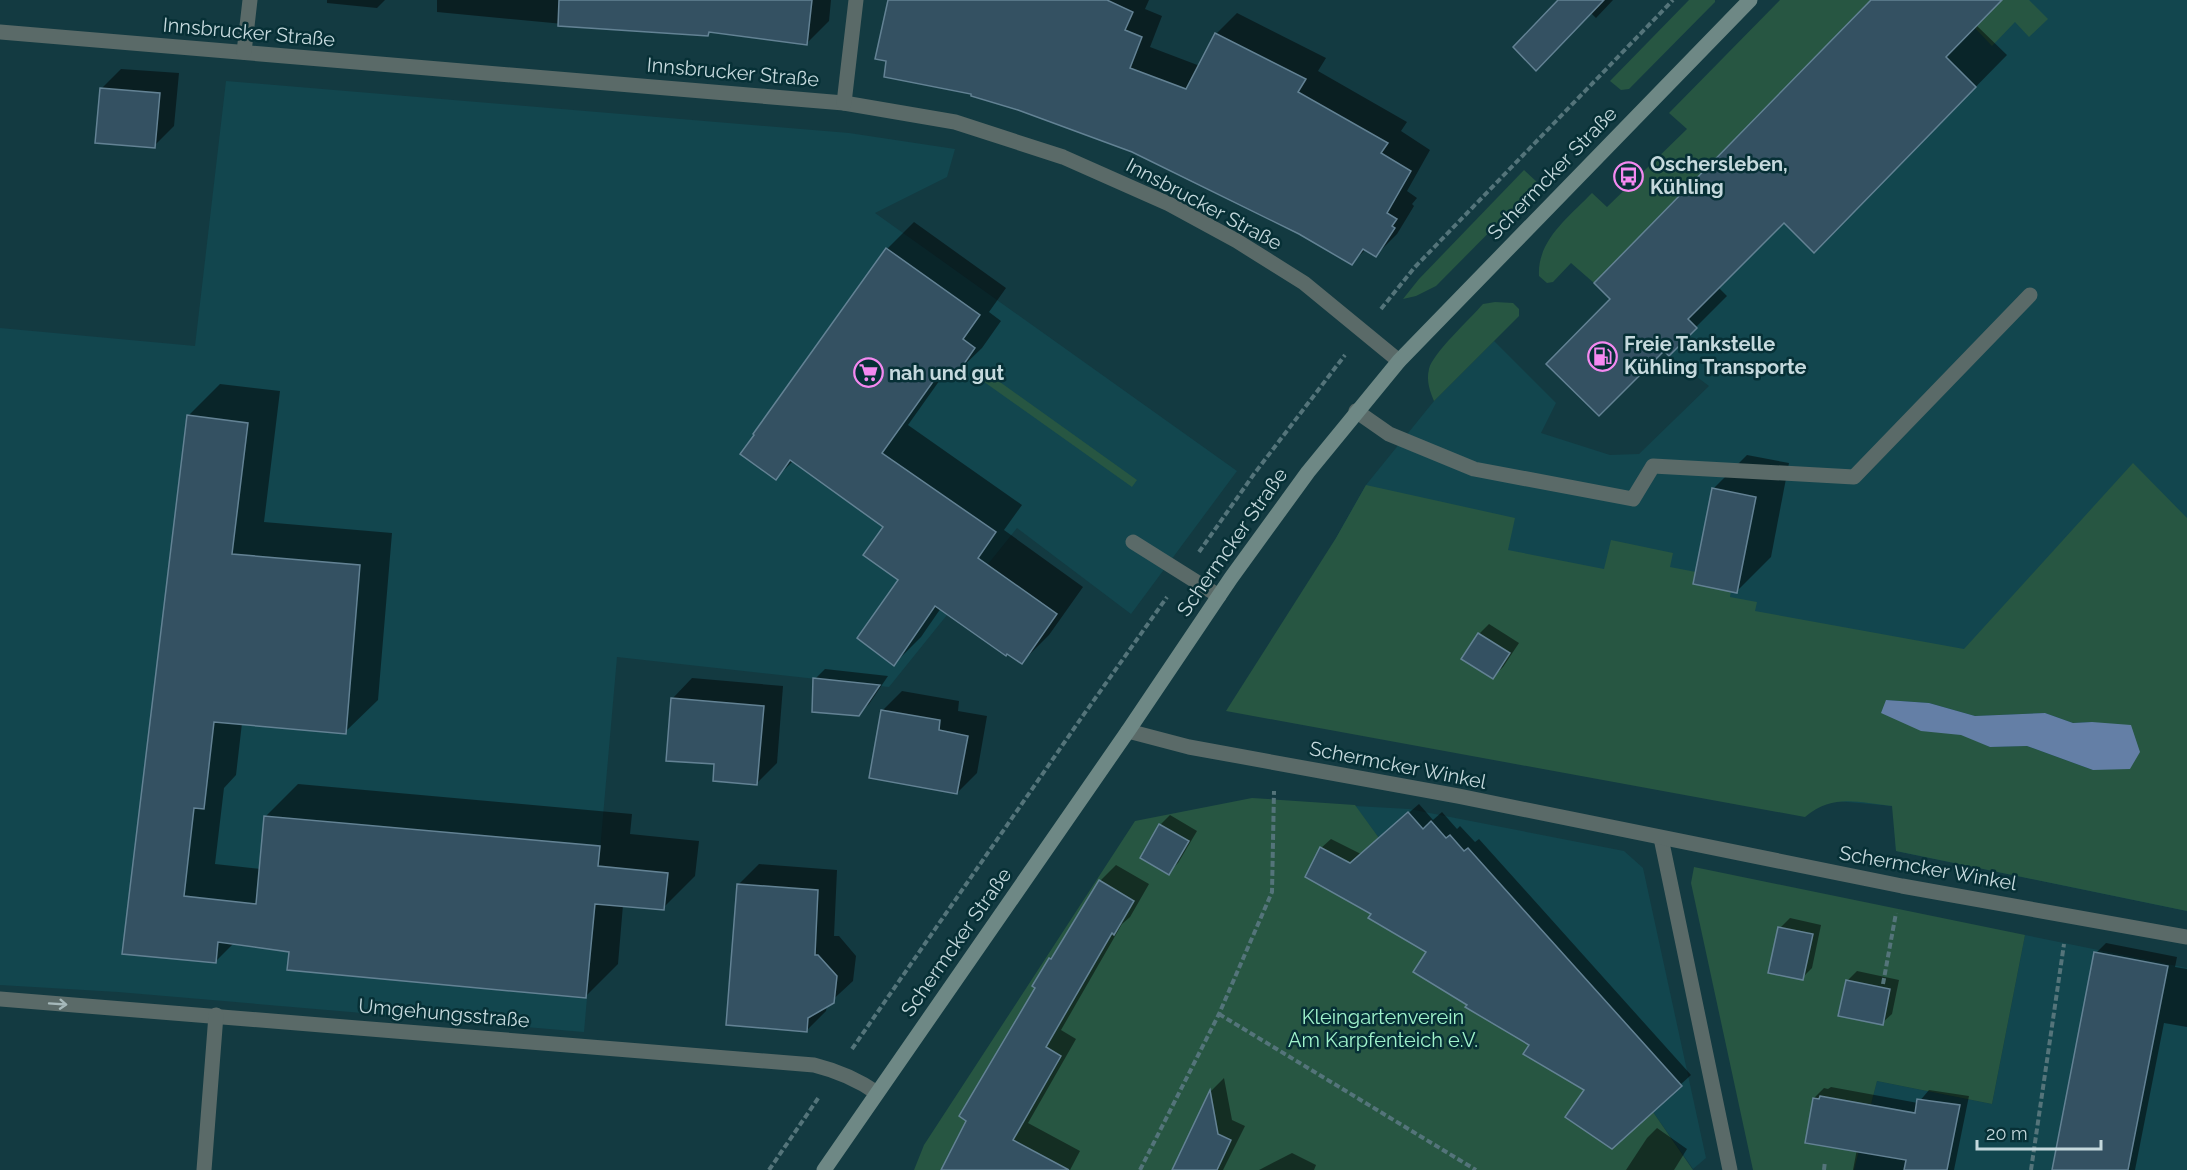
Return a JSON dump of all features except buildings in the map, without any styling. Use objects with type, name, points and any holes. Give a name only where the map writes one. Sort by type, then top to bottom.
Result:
[{"type":"main road","name":"Schermcker Straße","points":[[824,1170],[1219,596],[1308,472],[1356,411],[1399,361],[1750,0]]},
{"type":"street","points":[[244,52],[250,0]]},
{"type":"street","points":[[844,103],[856,0]]},
{"type":"street","name":"Innsbrucker Straße","points":[[0,32],[844,103],[955,122],[1063,157],[1169,204],[1237,241],[1304,283],[1399,361]]},
{"type":"street","points":[[1356,411],[1389,434],[1474,469],[1633,499],[1653,466],[1854,477],[2030,296]]},
{"type":"street","points":[[1133,542],[1219,596]]},
{"type":"street","name":"Schermcker Winkel","points":[[1128,730],[1189,747],[1458,796],[1902,886],[2187,937]]},
{"type":"street","points":[[1661,838],[1730,1170]]},
{"type":"street","name":"Umgehungsstraße","points":[[0,999],[814,1065],[857,1079],[877,1093]]},
{"type":"street","points":[[204,1170],[216,1016]]},
{"type":"path","points":[[1140,1170],[1220,1014],[1272,892],[1276,763]]},
{"type":"path","points":[[1883,984],[1902,886]]},
{"type":"path","points":[[2031,1170],[2060,982],[2068,914]]},
{"type":"path","points":[[1220,1014],[1476,1170]]},
{"type":"path","points":[[1824,1170],[1825,1161]]},
{"type":"shaded area","points":[[1821,0],[2187,0],[2187,911],[1896,851],[1893,806],[1835,801],[1336,538],[1366,485],[1434,401],[1494,341],[1556,403],[1541,433],[1610,455],[1639,454],[1709,386],[1669,356],[1696,327],[1621,254],[1630,246]]},
{"type":"shaded area","points":[[226,81],[849,133],[955,149],[947,177],[875,213],[1237,471],[1131,614],[1017,528],[889,687],[617,657],[584,1032],[118,992],[0,985],[0,328],[195,346]]},
{"type":"shaded area","points":[[1886,700],[1929,703],[1975,716],[2045,713],[2073,723],[2131,725],[2140,752],[2130,769],[2093,770],[2027,746],[1990,747],[1961,735],[1921,731],[1881,713]]},
{"type":"shaded area","points":[[1355,806],[1409,809],[1624,851],[1643,868],[1706,1158],[1693,1169],[1653,1112],[1379,838]]},
{"type":"shaded area","points":[[2025,935],[2187,968],[2187,1170],[1854,1170],[1877,1081],[1992,1104]]},
{"type":"green space","points":[[1689,0],[1715,0],[1715,2],[1629,89],[1621,90],[1610,81]]},
{"type":"green space","points":[[1780,0],[1871,0],[1594,283],[1571,263],[1553,282],[1547,283],[1539,276],[1540,263],[1543,251],[1556,230],[1592,193],[1607,207],[1687,129],[1669,113]]},
{"type":"green space","points":[[2002,0],[2029,0],[2048,19],[2029,37],[2015,22],[1992,46],[1975,28]]},
{"type":"green space","points":[[1524,170],[1538,183],[1436,286],[1416,296],[1403,299],[1419,279]]},
{"type":"green space","points":[[1513,303],[1519,309],[1519,316],[1434,401],[1428,378],[1432,362],[1483,304]]},
{"type":"green space","points":[[986,372],[1137,480],[1132,487],[980,379]]},
{"type":"green space","points":[[2133,463],[2187,518],[2187,911],[1896,851],[1892,806],[1836,802],[1805,817],[1226,711],[1336,538],[1366,485],[1515,518],[1508,550],[1604,569],[1611,540],[1673,553],[1670,567],[1696,572],[1731,591],[1730,597],[1757,602],[1755,611],[1964,649]],"holes":[[[1886,700],[1929,703],[1975,716],[2045,713],[2073,723],[2092,722],[2093,770],[2027,746],[1990,747]]]},
{"type":"green space","name":"Kleingartenverein Am Karpfenteich e.V.","points":[[1252,798],[1355,805],[1379,838],[1653,1112],[1693,1170],[914,1170],[924,1145],[1135,821]]},
{"type":"green space","points":[[1694,867],[2025,935],[1992,1104],[1877,1081],[1854,1170],[1753,1170],[1691,883]]},
{"type":"place","name":"Oschersleben, Kühling","points":[[1629,176]]},
{"type":"place","name":"Freie Tankstelle Kühling Transporte","points":[[1603,356]]},
{"type":"place","name":"nah und gut","points":[[868,373]]}]
